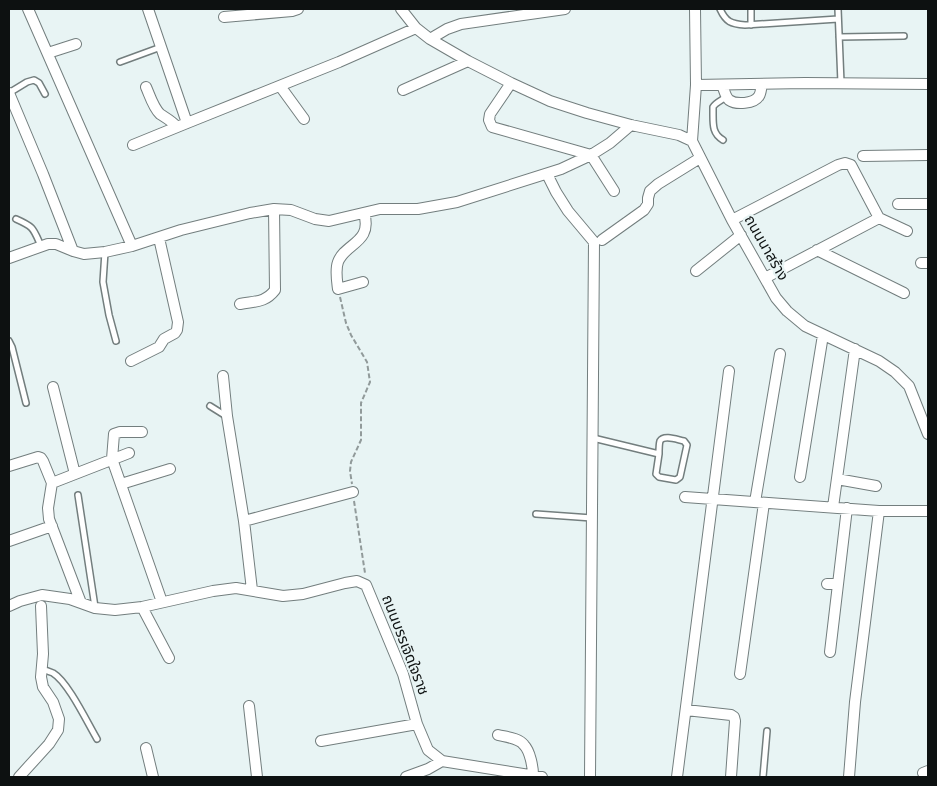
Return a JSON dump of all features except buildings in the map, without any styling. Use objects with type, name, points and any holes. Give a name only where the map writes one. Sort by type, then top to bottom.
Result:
[{"type":"street","points":[[28,9],[132,246]]},
{"type":"street","points":[[148,9],[161,47],[182,125]]},
{"type":"street","points":[[224,18],[298,9]]},
{"type":"street","points":[[401,9],[416,28],[430,40],[511,83],[550,101],[692,141]]},
{"type":"street","points":[[430,40],[446,29],[461,24],[565,9]]},
{"type":"street","name":"ถนนนาสร้าง","points":[[695,9],[696,85],[692,141],[732,220],[776,298],[787,311],[805,326],[880,361],[895,372],[909,386],[926,419],[928,434]]},
{"type":"street","points":[[133,146],[339,62],[416,28]]},
{"type":"street","points":[[48,53],[76,44]]},
{"type":"street","points":[[404,90],[468,61]]},
{"type":"street","points":[[511,83],[490,114],[489,120],[492,127],[591,155],[614,191]]},
{"type":"street","points":[[722,84],[726,97],[730,101],[738,103],[757,99],[760,95],[762,84]]},
{"type":"street","points":[[696,85],[928,84]]},
{"type":"street","points":[[280,86],[304,119]]},
{"type":"street","points":[[146,87],[156,109],[162,115],[182,125]]},
{"type":"street","points":[[9,93],[73,251]]},
{"type":"street","points":[[9,258],[48,244],[56,244],[84,254],[105,252],[132,246],[181,230],[274,209],[291,210],[315,219],[328,221],[380,209],[418,209],[457,202],[561,169],[610,144],[631,125]]},
{"type":"street","points":[[862,156],[928,155]]},
{"type":"street","points":[[602,240],[644,210],[648,204],[650,191],[658,184],[700,158]]},
{"type":"street","points":[[732,220],[845,163],[851,165],[879,218],[907,231]]},
{"type":"street","points":[[547,174],[568,211],[594,242],[590,777]]},
{"type":"street","points":[[898,204],[928,204]]},
{"type":"street","points":[[240,304],[265,300],[275,290],[274,209]]},
{"type":"street","points":[[363,282],[338,289],[337,267],[338,260],[362,236],[366,221],[364,214]]},
{"type":"street","points":[[765,278],[879,218]]},
{"type":"street","points":[[696,271],[741,235]]},
{"type":"street","points":[[132,361],[159,347],[164,338],[175,333],[178,327],[159,238]]},
{"type":"street","points":[[817,250],[904,293]]},
{"type":"street","points":[[800,477],[824,335]]},
{"type":"street","points":[[833,507],[855,349]]},
{"type":"street","points":[[740,674],[780,354]]},
{"type":"street","points":[[677,777],[729,371]]},
{"type":"street","points":[[223,376],[252,590]]},
{"type":"street","points":[[53,387],[75,474]]},
{"type":"street","points":[[142,432],[120,432],[114,434],[112,459],[162,602]]},
{"type":"street","points":[[52,483],[129,453]]},
{"type":"street","points":[[9,466],[40,457],[43,461],[52,483],[48,508],[49,519],[81,603]]},
{"type":"street","points":[[121,484],[170,469]]},
{"type":"street","points":[[837,478],[876,486]]},
{"type":"street","points":[[244,521],[353,492]]},
{"type":"street","points":[[686,497],[879,511],[928,511]]},
{"type":"street","points":[[830,652],[832,584],[847,508]]},
{"type":"street","points":[[849,777],[855,702],[879,511]]},
{"type":"street","points":[[9,541],[52,526]]},
{"type":"street","name":"ถนนบรรเจิดใจราช","points":[[9,606],[42,595],[70,599],[95,608],[114,610],[142,607],[213,591],[236,588],[282,596],[303,594],[357,581],[366,585],[403,674],[428,750],[442,761]]},
{"type":"street","points":[[19,777],[49,744],[58,730],[59,719],[53,702],[43,687],[41,678],[43,654],[41,606]]},
{"type":"street","points":[[142,607],[169,658]]},
{"type":"street","points":[[249,706],[257,777]]},
{"type":"street","points":[[686,710],[731,715],[734,717],[730,777]]},
{"type":"street","points":[[321,741],[418,724]]},
{"type":"street","points":[[498,736],[519,741],[525,745],[538,776]]},
{"type":"street","points":[[146,748],[154,777]]},
{"type":"street","points":[[406,777],[428,769],[442,761],[489,773],[538,776]]},
{"type":"lane","points":[[720,9],[725,18],[733,24],[751,25],[838,20]]},
{"type":"lane","points":[[751,9],[751,25]]},
{"type":"lane","points":[[838,9],[841,84]]},
{"type":"lane","points":[[839,37],[904,36]]},
{"type":"lane","points":[[120,62],[161,47]]},
{"type":"lane","points":[[9,93],[34,80],[45,94]]},
{"type":"lane","points":[[723,140],[717,136],[713,128],[713,114],[714,107],[726,97]]},
{"type":"lane","points":[[16,219],[29,224],[41,247]]},
{"type":"lane","points":[[105,252],[103,282],[116,341]]},
{"type":"lane","points":[[9,341],[26,403]]},
{"type":"lane","points":[[210,406],[227,416]]},
{"type":"lane","points":[[593,438],[659,454]]},
{"type":"lane","points":[[663,438],[686,443],[680,478],[676,480],[659,477],[656,474],[659,454],[660,441],[663,438]]},
{"type":"lane","points":[[78,495],[95,608]]},
{"type":"lane","points":[[536,514],[592,518]]},
{"type":"lane","points":[[41,670],[51,672],[58,677],[72,696],[96,739]]},
{"type":"lane","points":[[762,777],[767,731]]},
{"type":"path","points":[[338,289],[346,323],[367,362],[370,382],[361,403],[361,440],[351,462],[350,471],[366,585]]}]
